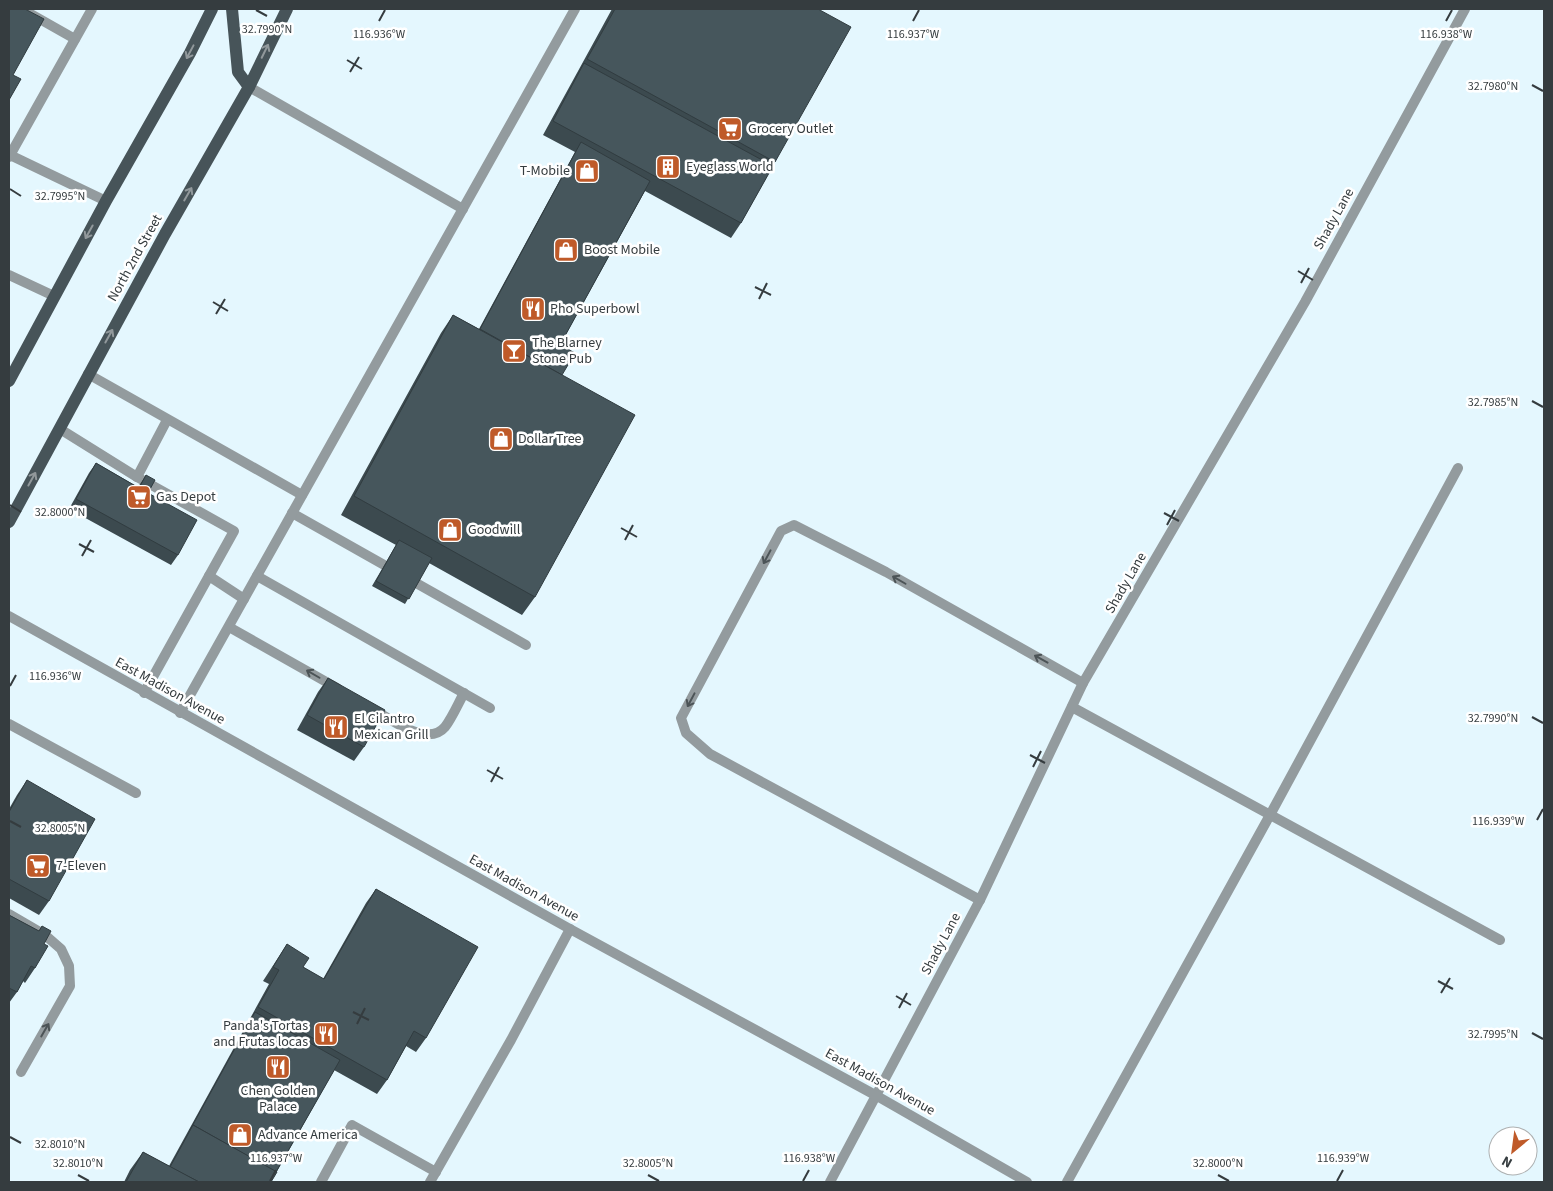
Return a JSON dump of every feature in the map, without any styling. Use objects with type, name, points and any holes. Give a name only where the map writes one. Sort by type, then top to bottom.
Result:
[{"type":"main road","points":[[9,381],[106,201],[190,53],[212,9]]},
{"type":"main road","points":[[232,9],[238,72],[248,87]]},
{"type":"main road","name":"North 2nd Street","points":[[9,522],[88,374],[248,87],[287,9]]},
{"type":"street","points":[[22,9],[75,38]]},
{"type":"street","points":[[92,9],[9,156],[106,201]]},
{"type":"street","points":[[180,713],[575,9]]},
{"type":"street","name":"Shady Lane","points":[[830,1182],[980,900],[1083,683],[1305,302],[1465,9]]},
{"type":"street","points":[[248,87],[463,208]]},
{"type":"street","points":[[9,275],[54,296]]},
{"type":"street","points":[[88,374],[302,496]]},
{"type":"street","points":[[137,477],[168,420]]},
{"type":"street","points":[[60,429],[137,477],[234,532],[144,693]]},
{"type":"street","points":[[1067,1182],[1270,815],[1458,468]]},
{"type":"street","points":[[292,513],[526,645]]},
{"type":"street","points":[[980,900],[710,754],[686,733],[681,718],[781,531],[794,525],[886,572],[1083,683]]},
{"type":"street","points":[[209,576],[244,599]]},
{"type":"street","points":[[257,576],[490,708]]},
{"type":"street","name":"East Madison Avenue","points":[[9,616],[570,929],[877,1096],[1027,1182]]},
{"type":"street","points":[[228,627],[345,693]]},
{"type":"street","points":[[362,702],[413,731],[429,735],[438,734],[445,727],[464,693]]},
{"type":"street","points":[[1072,707],[1500,940]]},
{"type":"street","points":[[9,724],[136,793]]},
{"type":"street","points":[[9,914],[45,935],[61,949],[69,966],[70,986],[21,1072]]},
{"type":"street","points":[[430,1182],[511,1040],[570,929]]},
{"type":"street","points":[[321,1182],[352,1125],[436,1172]]},
{"type":"building","points":[[9,9],[25,9],[44,19],[13,75],[21,79],[9,100]]},
{"type":"building","name":"Grocery Outlet","points":[[615,9],[818,9],[851,27],[775,162],[587,59]]},
{"type":"building","name":"Eyeglass World","points":[[584,63],[773,166],[741,223],[553,121]]},
{"type":"building","points":[[581,142],[650,181],[560,345],[575,353],[562,375],[480,329]]},
{"type":"building","name":"Dollar Tree","points":[[453,315],[635,415],[535,597],[354,496]]},
{"type":"building","name":"Gas Depot","points":[[96,463],[139,488],[146,475],[155,480],[148,493],[197,520],[178,555],[76,499]]},
{"type":"building","points":[[399,540],[432,558],[409,599],[376,581]]},
{"type":"building","points":[[328,678],[385,710],[364,747],[307,715]]},
{"type":"building","name":"7-Eleven","points":[[27,780],[95,819],[49,901],[9,879],[9,812]]},
{"type":"building","points":[[376,889],[478,947],[426,1038],[414,1031],[387,1080],[258,1007],[279,970],[273,967],[287,944],[309,958],[303,967],[324,979]]},
{"type":"building","points":[[9,915],[39,931],[42,926],[51,931],[44,944],[48,946],[35,968],[31,966],[17,992],[9,988]]},
{"type":"building","points":[[255,1012],[340,1060],[276,1172],[193,1125],[190,1130]]},
{"type":"building","points":[[193,1125],[277,1172],[271,1182],[199,1182],[170,1167]]},
{"type":"building","points":[[143,1152],[199,1182],[126,1182]]},
{"type":"place","name":"Grocery Outlet","points":[[730,129]]},
{"type":"place","name":"Eyeglass World","points":[[668,167]]},
{"type":"place","name":"T-Mobile","points":[[587,171]]},
{"type":"place","name":"Boost Mobile","points":[[566,250]]},
{"type":"place","name":"Pho Superbowl","points":[[533,309]]},
{"type":"place","name":"The Blarney Stone Pub","points":[[514,351]]},
{"type":"place","name":"Dollar Tree","points":[[501,439]]},
{"type":"place","name":"Gas Depot","points":[[139,497]]},
{"type":"place","name":"Goodwill","points":[[450,530]]},
{"type":"place","name":"El Cilantro Mexican Grill","points":[[336,727]]},
{"type":"place","name":"7-Eleven","points":[[38,866]]},
{"type":"place","name":"Panda's Tortas and Frutas locas","points":[[326,1034]]},
{"type":"place","name":"Chen Golden Palace","points":[[278,1067]]},
{"type":"place","name":"Advance America","points":[[240,1135]]}]
